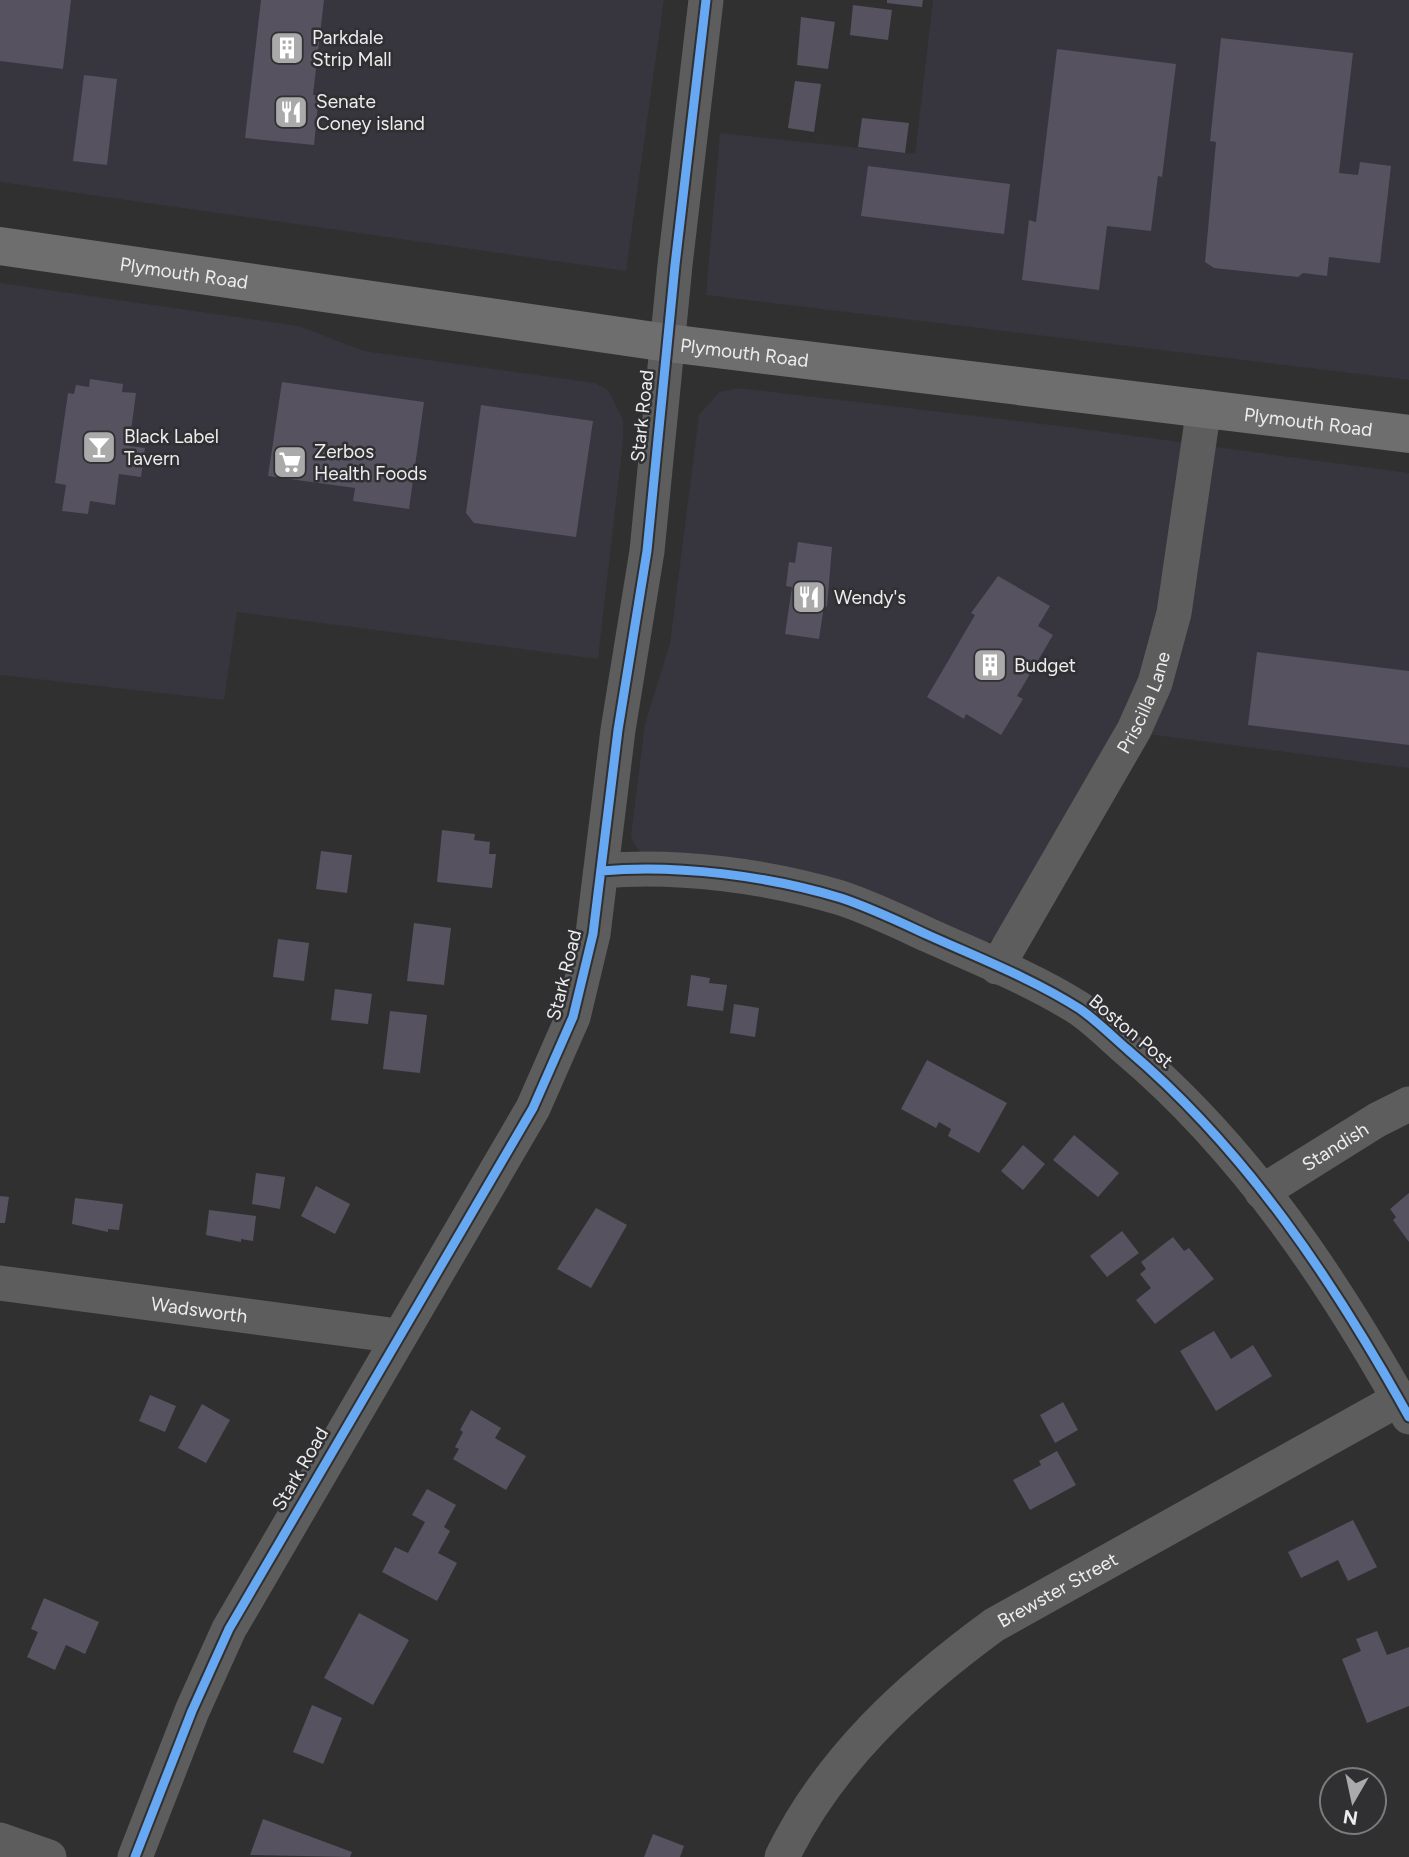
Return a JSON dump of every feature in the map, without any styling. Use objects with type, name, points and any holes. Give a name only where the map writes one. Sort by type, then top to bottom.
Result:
[{"type":"main road","name":"Plymouth Road","points":[[0,246],[668,343],[1409,434]]},
{"type":"street","name":"Stark Road","points":[[135,1857],[192,1711],[229,1629],[533,1108],[555,1064],[586,970],[618,730],[647,551],[706,0]]},
{"type":"street","name":"Priscilla Lane","points":[[997,967],[1133,730],[1156,683],[1174,613],[1204,407]]},
{"type":"street","name":"Boston Post","points":[[601,871],[650,867],[808,889],[876,911],[1059,996],[1093,1020],[1161,1078],[1217,1137],[1262,1192],[1343,1302],[1404,1408]]},
{"type":"street","name":"Standish","points":[[1262,1192],[1377,1120],[1409,1104]]},
{"type":"street","name":"Wadsworth","points":[[0,1283],[398,1336]]},
{"type":"street","name":"Brewster Street","points":[[782,1857],[815,1801],[851,1752],[888,1711],[949,1657],[994,1625],[1404,1408]]},
{"type":"street","points":[[0,1840],[49,1857]]},
{"type":"shaded area","points":[[0,0],[664,0],[626,271],[0,182]]},
{"type":"shaded area","points":[[933,0],[1409,0],[1409,380],[706,295],[720,133],[915,154]]},
{"type":"shaded area","points":[[0,283],[299,326],[364,351],[595,383],[609,391],[623,420],[623,442],[598,659],[237,612],[224,700],[0,675]]},
{"type":"shaded area","points":[[738,388],[1068,427],[1409,473],[1409,768],[1146,734],[998,936],[986,943],[643,855],[631,835],[645,724],[670,643],[699,415],[719,392]]},
{"type":"building","points":[[0,0],[71,0],[63,69],[0,61]]},
{"type":"building","name":"Parkdale Strip Mall","points":[[261,0],[324,0],[313,95],[319,95],[314,145],[245,138]]},
{"type":"building","points":[[887,0],[923,0],[922,7],[887,3]]},
{"type":"building","points":[[853,5],[892,10],[888,40],[850,35]]},
{"type":"building","points":[[801,17],[835,22],[828,69],[797,65]]},
{"type":"building","points":[[1221,38],[1353,53],[1339,173],[1358,175],[1360,162],[1391,166],[1380,263],[1329,257],[1327,276],[1303,273],[1298,277],[1214,268],[1205,262],[1216,142],[1210,141]]},
{"type":"building","points":[[1057,49],[1176,64],[1162,177],[1158,176],[1151,231],[1107,226],[1099,290],[1022,280],[1029,220],[1036,222]]},
{"type":"building","points":[[84,75],[117,79],[107,165],[73,161]]},
{"type":"building","points":[[795,81],[821,84],[814,132],[788,128]]},
{"type":"building","points":[[862,118],[909,123],[905,153],[858,147]]},
{"type":"building","points":[[868,166],[1010,184],[1004,234],[861,216]]},
{"type":"building","name":"Black Label Tavern","points":[[90,379],[123,384],[122,392],[136,393],[129,446],[145,448],[141,477],[119,474],[115,505],[90,501],[88,514],[62,511],[66,485],[55,483],[68,393],[74,394],[76,385],[89,387]]},
{"type":"building","points":[[282,382],[424,402],[409,509],[353,501],[355,488],[268,476]]},
{"type":"building","points":[[481,405],[593,421],[576,537],[474,523],[466,513]]},
{"type":"building","name":"Wendy's","points":[[798,542],[832,547],[827,607],[824,606],[819,639],[785,634],[792,587],[786,586],[789,562],[795,563]]},
{"type":"building","name":"Budget","points":[[998,576],[1050,606],[1038,626],[1053,635],[1017,696],[1023,699],[1001,735],[966,714],[964,719],[927,697],[975,615],[971,613]]},
{"type":"building","points":[[1257,652],[1409,671],[1409,745],[1248,725]]},
{"type":"building","points":[[442,830],[475,834],[474,840],[490,842],[489,854],[496,854],[492,888],[437,882]]},
{"type":"building","points":[[321,851],[352,855],[347,893],[316,889]]},
{"type":"building","points":[[414,923],[451,928],[444,985],[407,981]]},
{"type":"building","points":[[278,939],[309,943],[304,981],[273,977]]},
{"type":"building","points":[[691,975],[710,978],[709,983],[727,985],[723,1011],[687,1006]]},
{"type":"building","points":[[335,989],[372,994],[368,1024],[331,1020]]},
{"type":"building","points":[[734,1004],[759,1008],[755,1037],[730,1033]]},
{"type":"building","points":[[390,1011],[427,1015],[420,1073],[383,1069]]},
{"type":"building","points":[[927,1060],[1007,1103],[979,1153],[948,1136],[951,1129],[939,1122],[936,1128],[901,1109]]},
{"type":"building","points":[[1074,1135],[1119,1173],[1098,1197],[1053,1160]]},
{"type":"building","points":[[1023,1145],[1045,1164],[1023,1190],[1001,1171]]},
{"type":"building","points":[[256,1173],[285,1177],[280,1209],[252,1204]]},
{"type":"building","points":[[316,1186],[350,1204],[335,1234],[301,1216]]},
{"type":"building","points":[[1409,1193],[1409,1242],[1393,1220],[1396,1217],[1390,1209]]},
{"type":"building","points":[[0,1196],[9,1197],[5,1223],[0,1223]]},
{"type":"building","points":[[75,1198],[123,1204],[119,1230],[108,1229],[108,1232],[72,1224]]},
{"type":"building","points":[[596,1208],[627,1225],[591,1288],[557,1269]]},
{"type":"building","points":[[209,1210],[256,1216],[253,1241],[241,1239],[241,1242],[206,1235]]},
{"type":"building","points":[[1122,1231],[1139,1253],[1107,1277],[1090,1256]]},
{"type":"building","points":[[1173,1237],[1184,1251],[1189,1248],[1214,1279],[1155,1324],[1136,1300],[1151,1288],[1140,1274],[1146,1269],[1141,1262]]},
{"type":"building","points":[[1214,1331],[1231,1359],[1253,1345],[1272,1376],[1216,1411],[1180,1351]]},
{"type":"building","points":[[150,1395],[176,1406],[165,1432],[139,1421]]},
{"type":"building","points":[[1063,1402],[1078,1430],[1055,1443],[1040,1415]]},
{"type":"building","points":[[202,1404],[230,1420],[206,1463],[178,1448]]},
{"type":"building","points":[[471,1410],[501,1428],[495,1438],[526,1456],[506,1490],[453,1459],[459,1449],[455,1447],[463,1432],[460,1430]]},
{"type":"building","points":[[1057,1451],[1076,1485],[1030,1510],[1013,1480],[1041,1465],[1039,1461]]},
{"type":"building","points":[[427,1489],[456,1505],[444,1527],[450,1531],[438,1553],[457,1563],[437,1601],[382,1572],[395,1547],[408,1553],[425,1522],[412,1515]]},
{"type":"building","points":[[1353,1520],[1377,1567],[1348,1581],[1338,1560],[1301,1578],[1288,1552]]},
{"type":"building","points":[[44,1598],[99,1622],[85,1654],[66,1645],[55,1670],[27,1657],[38,1632],[31,1629]]},
{"type":"building","points":[[359,1613],[409,1640],[373,1705],[324,1678]]},
{"type":"building","points":[[1377,1631],[1387,1655],[1409,1647],[1409,1706],[1367,1723],[1342,1659],[1361,1651],[1356,1639]]},
{"type":"building","points":[[312,1705],[342,1718],[323,1764],[293,1752]]},
{"type":"building","points":[[263,1819],[352,1852],[350,1857],[250,1855]]},
{"type":"building","points":[[653,1834],[684,1846],[680,1857],[644,1857]]},
{"type":"cycle path","points":[[135,1857],[192,1711],[229,1629],[533,1108],[573,1017],[593,934],[618,730],[647,551],[675,265],[706,0]]},
{"type":"cycle path","points":[[601,871],[660,869],[722,874],[813,890],[841,898],[1006,969],[1080,1009],[1171,1089],[1212,1131],[1249,1175],[1319,1268],[1409,1417]]},
{"type":"place","name":"Parkdale Strip Mall","points":[[287,48]]},
{"type":"place","name":"Senate Coney island","points":[[291,112]]},
{"type":"place","name":"Black Label Tavern","points":[[99,447]]},
{"type":"place","name":"Zerbos Health Foods","points":[[290,462]]},
{"type":"place","name":"Wendy's","points":[[809,597]]},
{"type":"place","name":"Budget","points":[[990,665]]}]
